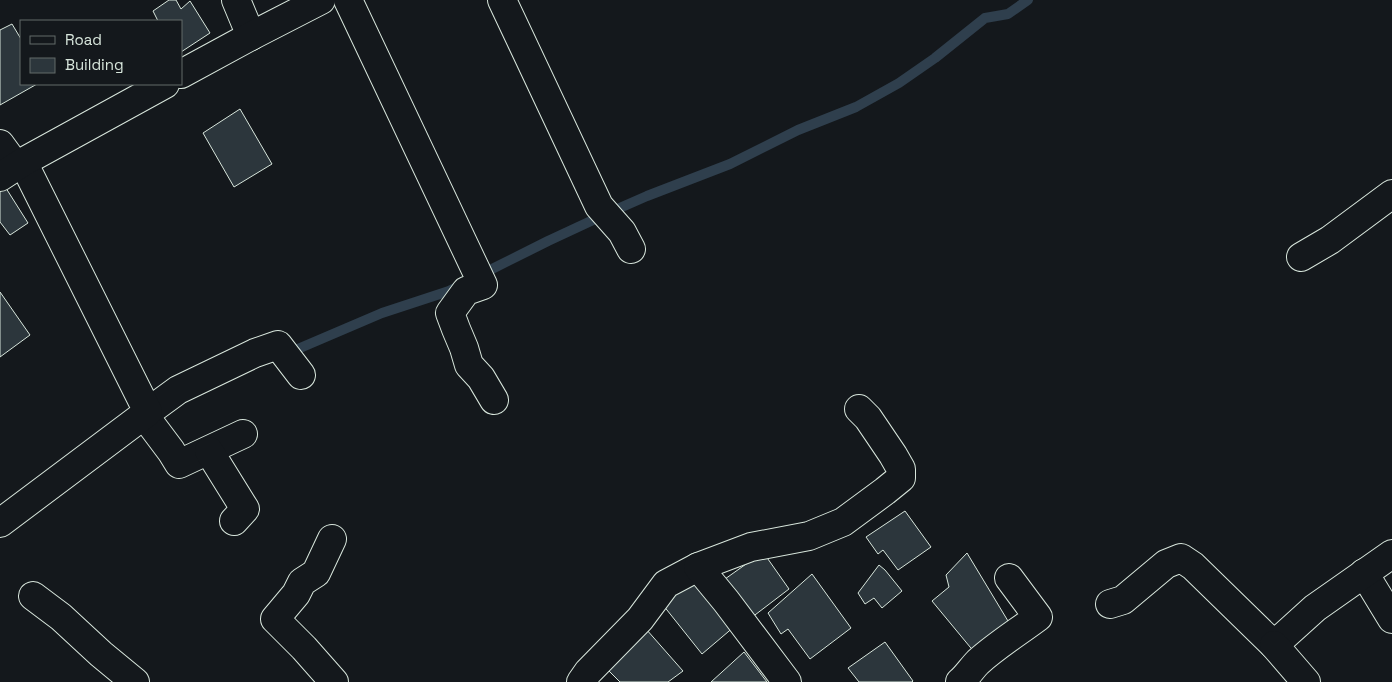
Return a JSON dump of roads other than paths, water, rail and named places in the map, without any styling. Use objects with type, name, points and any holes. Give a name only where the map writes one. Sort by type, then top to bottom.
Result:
[{"type":"street","points":[[236,0],[251,36]]},
{"type":"street","points":[[182,73],[320,0]]},
{"type":"street","points":[[348,0],[494,286],[466,291],[450,313],[470,365],[481,378],[494,400]]},
{"type":"street","points":[[502,0],[599,206],[622,232],[631,249]]},
{"type":"street","points":[[13,168],[162,85]]},
{"type":"street","points":[[0,144],[146,414],[179,464],[242,434]]},
{"type":"street","points":[[1301,257],[1330,240],[1392,194]]},
{"type":"street","points":[[0,522],[178,390],[255,353],[278,345],[301,375]]},
{"type":"street","points":[[581,682],[588,672],[640,619],[666,584],[698,566],[751,547],[809,536],[843,522],[902,478],[901,469],[893,455],[859,408]]},
{"type":"street","points":[[208,451],[245,510],[234,521]]},
{"type":"street","points":[[332,540],[316,572],[302,582],[296,594],[275,619],[334,682]]},
{"type":"street","points":[[1274,645],[1315,608],[1392,554]]},
{"type":"street","points":[[1110,604],[1123,600],[1166,564],[1181,558],[1193,566],[1274,645],[1306,682]]},
{"type":"street","points":[[698,566],[787,682]]},
{"type":"street","points":[[1364,573],[1392,619]]},
{"type":"street","points":[[960,682],[977,663],[1001,643],[1038,617],[1009,578]]},
{"type":"street","points":[[33,596],[61,617],[135,682]]},
{"type":"waterway","points":[[480,275],[606,214],[730,164],[798,130],[856,107],[899,83],[935,58],[985,18],[1008,14],[1028,0]]},
{"type":"waterway","points":[[286,354],[382,313],[449,291],[461,285]]}]
